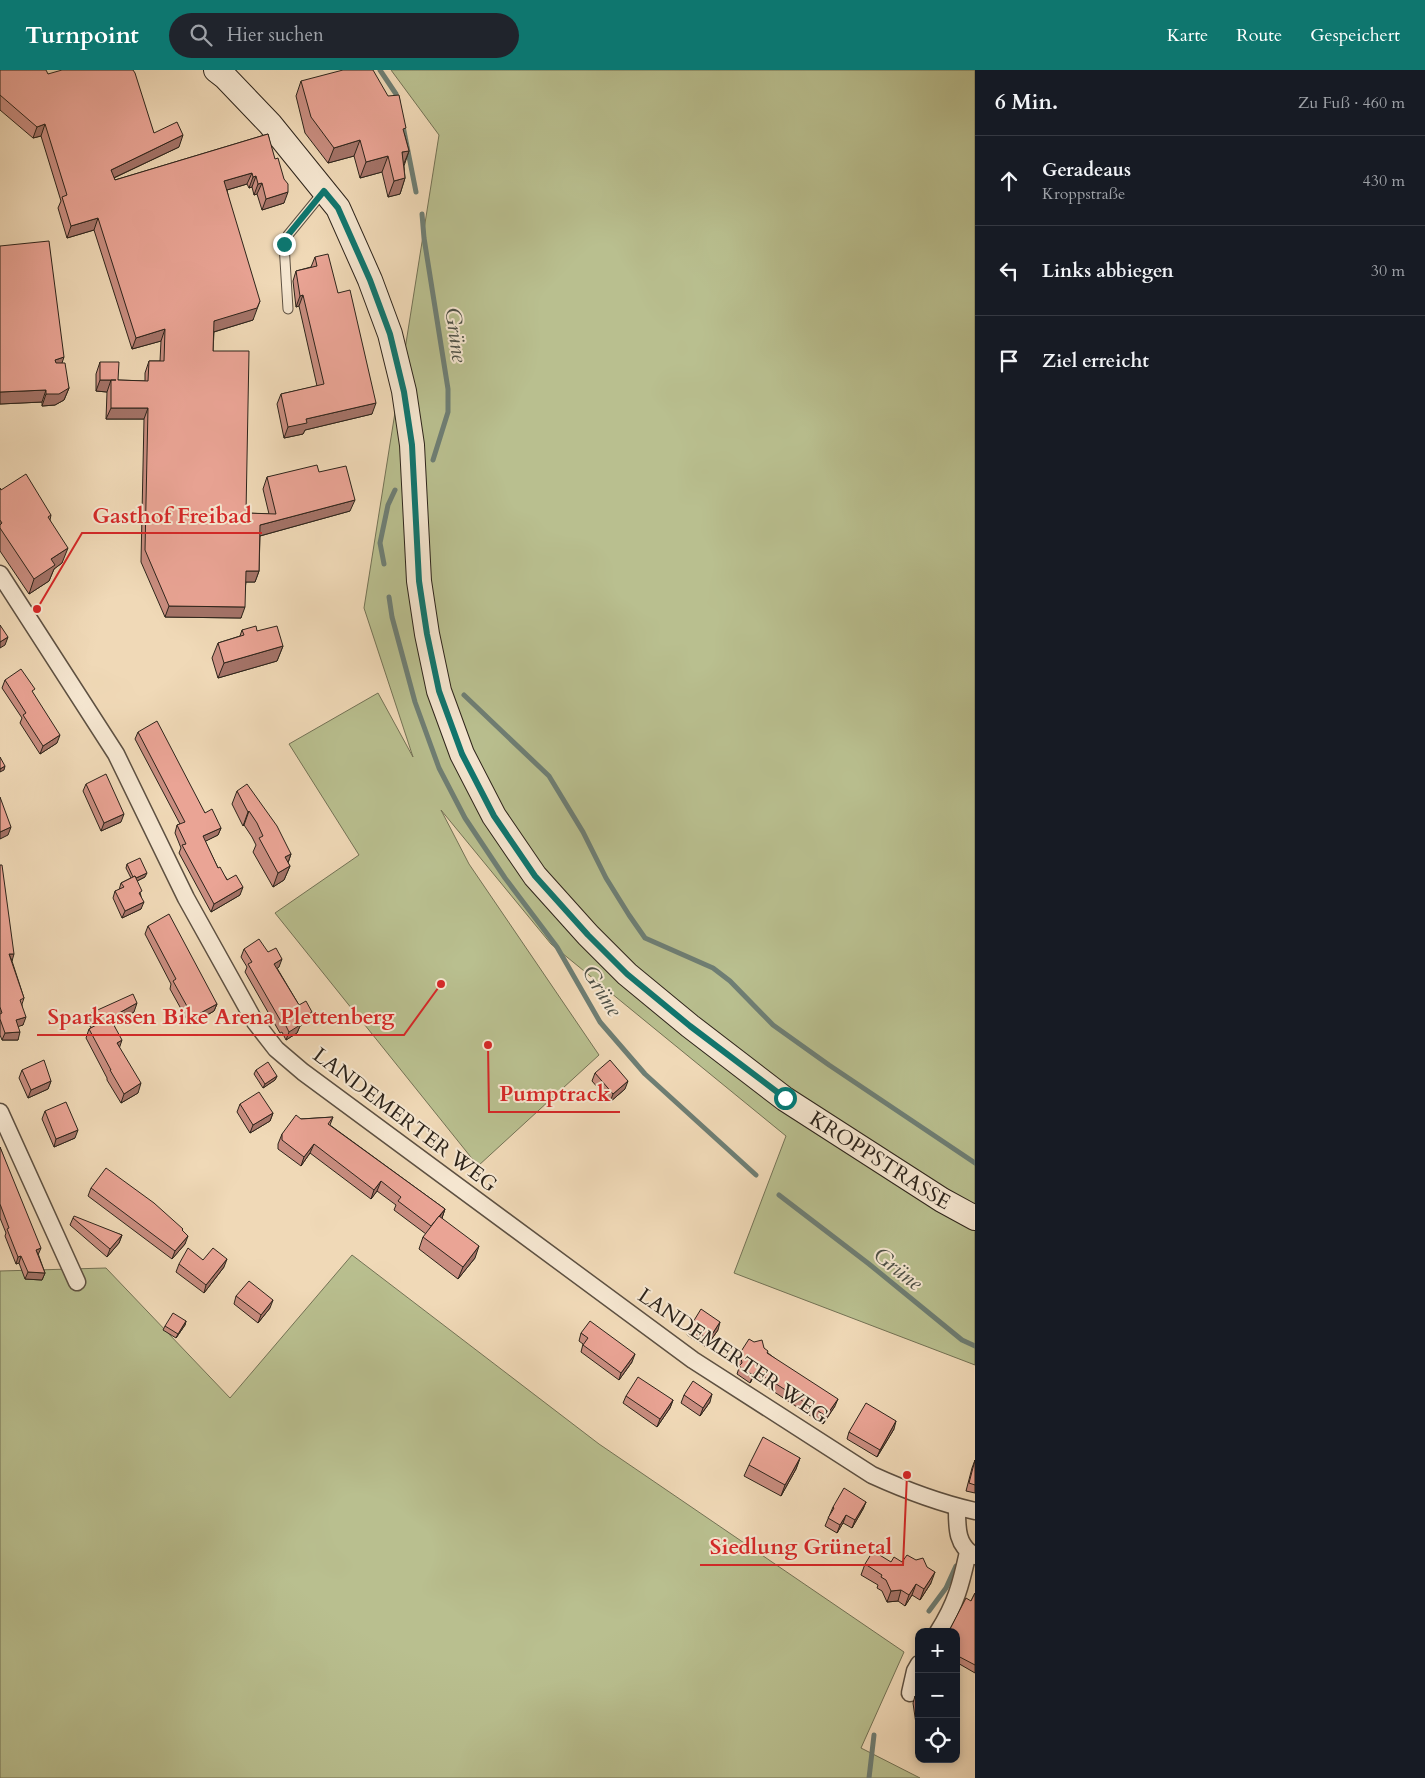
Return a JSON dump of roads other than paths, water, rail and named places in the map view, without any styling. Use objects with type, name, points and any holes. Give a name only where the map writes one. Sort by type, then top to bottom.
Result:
[{"type":"street","name":"KROPPSTRASSE","points":[[216,70],[270,124],[338,208],[370,280],[390,334],[404,392],[412,445],[419,581],[427,634],[439,691],[462,754],[494,816],[535,876],[588,935],[627,974],[690,1026],[785,1098],[942,1200],[975,1218]]},
{"type":"street","name":"LANDEMERTER WEG","points":[[0,574],[116,754],[186,898],[255,1022],[276,1049],[311,1078],[693,1360],[872,1475],[900,1488],[975,1511]]},
{"type":"street","points":[[0,1112],[77,1282]]},
{"type":"street","points":[[941,1628],[950,1614],[971,1554],[957,1532],[957,1507]]},
{"type":"street","points":[[910,1694],[915,1671]]},
{"type":"lane","points":[[288,308],[284,244],[288,235],[324,191]]},
{"type":"waterway","name":"Grüne","points":[[380,70],[396,94],[398,101]]},
{"type":"waterway","name":"Grüne","points":[[403,126],[416,192]]},
{"type":"waterway","name":"Grüne","points":[[422,214],[424,238],[448,389],[448,412],[433,460]]},
{"type":"waterway","name":"Grüne","points":[[384,564],[380,543],[388,505],[395,490]]},
{"type":"waterway","name":"Grüne","points":[[389,597],[392,617],[415,702],[439,768],[465,818],[505,878],[557,947],[600,1022],[645,1074],[756,1175]]},
{"type":"waterway","points":[[464,695],[549,776],[583,832],[606,878],[645,938],[713,968],[730,981],[773,1025],[975,1163]]},
{"type":"waterway","name":"Grüne","points":[[779,1195],[869,1264],[962,1340],[975,1346]]},
{"type":"waterway","points":[[929,1611],[946,1588],[956,1566]]},
{"type":"waterway","points":[[869,1778],[874,1735]]},
{"type":"place","name":"Gasthof Freibad","points":[[37,609]]},
{"type":"place","name":"Sparkassen Bike Arena Plettenberg","points":[[441,984]]},
{"type":"place","name":"Pumptrack","points":[[488,1045]]},
{"type":"place","name":"Siedlung Grünetal","points":[[907,1475]]}]
